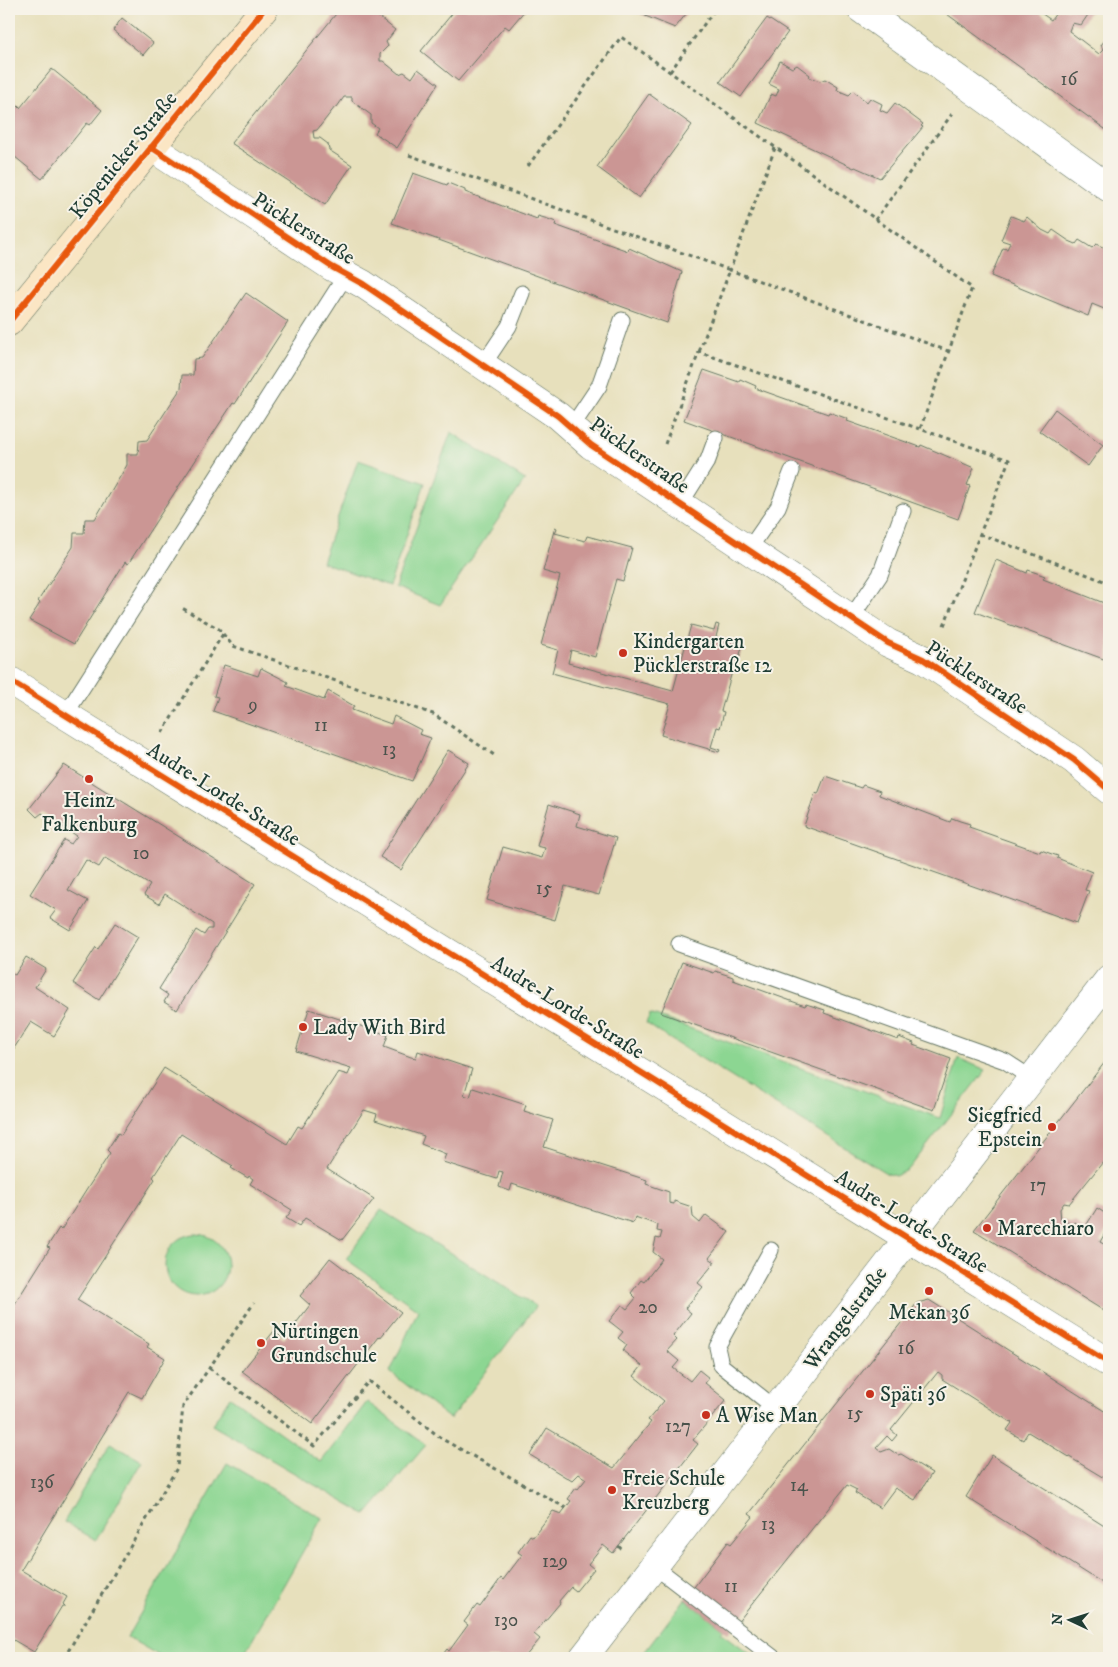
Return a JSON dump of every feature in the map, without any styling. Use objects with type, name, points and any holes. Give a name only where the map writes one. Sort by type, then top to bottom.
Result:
[{"type":"main road","name":"Köpenicker Straße","points":[[9,322],[264,9]]},
{"type":"street","points":[[861,9],[1109,188]]},
{"type":"street","name":"Pücklerstraße","points":[[151,147],[346,275],[363,284],[483,365],[571,428],[591,445],[888,643],[923,659],[1058,749],[1109,790]]},
{"type":"street","name":"Audre-Lorde-Straße","points":[[9,680],[1109,1363]]},
{"type":"street","name":"Wrangelstraße","points":[[582,1658],[1109,979]]},
{"type":"lane","points":[[65,714],[346,275]]},
{"type":"lane","points":[[483,365],[509,326],[522,293]]},
{"type":"lane","points":[[571,428],[599,386],[622,320]]},
{"type":"lane","points":[[681,504],[708,460],[716,438]]},
{"type":"lane","points":[[749,549],[778,507],[792,471]]},
{"type":"lane","points":[[851,618],[880,575],[903,511]]},
{"type":"lane","points":[[679,944],[1005,1061],[1031,1078]]},
{"type":"lane","points":[[771,1250],[717,1347],[721,1365],[776,1408]]},
{"type":"lane","points":[[654,1566],[774,1658]]},
{"type":"path","points":[[670,72],[715,9]]},
{"type":"path","points":[[528,166],[622,37],[972,288],[920,429]]},
{"type":"path","points":[[875,220],[952,114]]},
{"type":"path","points":[[665,444],[775,148]]},
{"type":"path","points":[[409,155],[730,270],[948,351]]},
{"type":"path","points":[[699,352],[1009,460],[943,628]]},
{"type":"path","points":[[980,534],[1109,583]]},
{"type":"path","points":[[182,608],[219,629],[232,646],[433,714],[494,755]]},
{"type":"path","points":[[162,733],[223,634]]},
{"type":"path","points":[[64,1658],[177,1468],[184,1406],[254,1303]]},
{"type":"path","points":[[209,1368],[314,1446],[370,1381],[442,1439],[566,1508]]},
{"type":"path","points":[[618,1546],[624,1551]]},
{"type":"green space","points":[[451,432],[525,480],[440,605],[395,587]]},
{"type":"green space","points":[[358,460],[425,483],[389,586],[322,562]]},
{"type":"green space","points":[[650,1014],[940,1118],[958,1058],[986,1070],[908,1170],[895,1176],[886,1173],[662,1034],[646,1023]]},
{"type":"green space","points":[[381,1210],[536,1306],[450,1419],[390,1372],[418,1310],[346,1259]]},
{"type":"green space","points":[[196,1234],[208,1236],[218,1243],[225,1253],[227,1265],[225,1277],[218,1287],[208,1294],[196,1296],[184,1294],[174,1287],[167,1277],[165,1265],[167,1253],[174,1243],[184,1236]]},
{"type":"green space","points":[[230,1397],[321,1462],[367,1402],[426,1445],[366,1515],[212,1425]]},
{"type":"green space","points":[[110,1443],[142,1461],[96,1540],[64,1522]]},
{"type":"green space","points":[[227,1463],[322,1518],[242,1658],[163,1658],[127,1637]]},
{"type":"green space","points":[[685,1599],[724,1629],[721,1632],[756,1658],[640,1658]]},
{"type":"building","points":[[340,9],[369,9],[395,30],[386,42],[388,46],[380,54],[380,61],[383,61],[399,74],[404,72],[412,78],[418,69],[438,84],[397,148],[375,133],[378,128],[371,123],[371,115],[352,101],[352,97],[344,97],[317,130],[313,131],[314,138],[320,138],[328,144],[329,150],[352,165],[325,205],[231,143]]},
{"type":"building","points":[[456,9],[526,9],[509,29],[505,26],[458,81],[421,51]]},
{"type":"building","points":[[628,9],[690,9],[675,28]]},
{"type":"building","points":[[940,9],[1035,9],[1051,20],[1059,9],[1092,9],[1081,25],[1072,23],[1069,31],[1099,54],[1103,50],[1101,45],[1109,35],[1109,132]]},
{"type":"building","points":[[122,18],[153,43],[143,55],[113,30]]},
{"type":"building","points":[[767,18],[788,32],[741,97],[720,82]]},
{"type":"building","points":[[780,61],[792,68],[797,65],[810,75],[809,77],[820,81],[825,79],[838,87],[837,90],[849,95],[853,91],[867,102],[870,98],[882,104],[880,110],[887,113],[895,103],[923,124],[921,126],[923,127],[880,178],[854,168],[758,123],[771,94],[776,96],[779,89],[769,84]]},
{"type":"building","points":[[52,69],[102,110],[90,125],[87,123],[42,179],[9,152],[9,121],[11,118],[9,115],[17,105],[20,108]]},
{"type":"building","points":[[649,94],[692,125],[639,198],[597,167]]},
{"type":"building","points":[[413,173],[447,185],[448,183],[465,190],[465,192],[537,219],[538,216],[548,219],[556,222],[555,225],[628,251],[629,248],[682,272],[667,323],[392,223]]},
{"type":"building","points":[[1011,216],[1024,221],[1027,217],[1042,230],[1050,234],[1053,230],[1076,244],[1079,240],[1092,248],[1096,244],[1109,250],[1109,311],[1092,304],[1088,316],[991,276],[1003,248],[1007,249],[1010,243],[1001,240]]},
{"type":"building","points":[[246,293],[288,322],[235,404],[233,403],[128,564],[125,562],[74,644],[29,620],[40,603],[38,601],[73,547],[74,533],[84,533],[85,519],[95,519],[127,465],[127,454],[138,454],[139,441],[147,440],[181,388],[182,375],[193,375],[194,359],[202,358]]},
{"type":"building","points":[[704,370],[739,382],[740,379],[756,386],[755,388],[828,414],[829,412],[848,419],[847,421],[920,447],[921,445],[974,468],[967,485],[970,486],[958,519],[684,420]]},
{"type":"building","points":[[1055,409],[1103,445],[1088,466],[1039,431]]},
{"type":"building","points":[[555,527],[557,528],[555,533],[585,541],[587,536],[632,548],[623,581],[616,579],[595,657],[571,650],[568,663],[673,691],[691,625],[714,631],[716,624],[719,625],[716,637],[743,644],[736,669],[733,668],[721,711],[724,712],[720,728],[717,727],[711,747],[720,750],[719,752],[661,735],[670,704],[552,673],[558,650],[541,645],[560,576],[543,571]]},
{"type":"building","points":[[996,560],[1027,573],[1028,570],[1045,576],[1043,579],[1109,605],[1109,661],[975,612]]},
{"type":"building","points":[[224,665],[258,676],[261,668],[288,682],[286,686],[324,700],[328,691],[354,706],[352,710],[391,724],[394,716],[421,730],[419,734],[431,738],[412,781],[213,711],[218,697],[214,696]]},
{"type":"building","points":[[448,750],[469,763],[401,870],[380,857]]},
{"type":"building","points":[[64,765],[255,884],[177,1010],[164,1002],[168,995],[159,989],[196,930],[204,935],[208,929],[212,929],[212,924],[165,894],[159,904],[144,895],[150,885],[105,858],[99,867],[86,860],[68,890],[88,901],[70,930],[50,918],[56,910],[30,894],[64,840],[71,844],[77,836],[42,813],[37,817],[29,809]]},
{"type":"building","points":[[825,776],[861,788],[863,785],[880,791],[879,795],[950,822],[952,818],[970,824],[969,827],[1040,852],[1041,850],[1058,856],[1057,858],[1092,872],[1085,890],[1089,891],[1077,923],[804,826],[815,793],[818,794]]},
{"type":"building","points":[[549,804],[580,814],[577,826],[616,838],[599,895],[565,886],[555,920],[487,900],[503,847],[542,858],[545,848],[537,846]]},
{"type":"building","points":[[115,923],[138,937],[99,1000],[73,983],[96,947],[98,949]]},
{"type":"building","points":[[26,957],[46,969],[35,987],[70,1010],[54,1036],[31,1022],[9,1056],[9,971],[15,975]]},
{"type":"building","points":[[682,962],[714,973],[715,971],[733,977],[733,980],[805,1006],[806,1004],[825,1010],[824,1013],[898,1040],[899,1037],[914,1043],[913,1045],[951,1059],[934,1110],[661,1013]]},
{"type":"building","points":[[309,1009],[388,1035],[384,1047],[411,1057],[416,1058],[418,1051],[472,1069],[464,1095],[470,1097],[473,1088],[526,1105],[524,1111],[553,1120],[544,1147],[647,1180],[646,1184],[669,1192],[669,1203],[674,1204],[674,1201],[692,1207],[693,1217],[700,1223],[706,1215],[729,1232],[709,1258],[715,1262],[698,1283],[703,1287],[685,1308],[691,1313],[673,1336],[677,1340],[667,1351],[679,1361],[673,1368],[690,1381],[699,1370],[709,1378],[705,1383],[726,1400],[693,1440],[698,1444],[613,1553],[603,1545],[588,1564],[594,1569],[576,1591],[571,1587],[559,1601],[560,1603],[534,1634],[540,1639],[524,1658],[440,1658],[447,1649],[449,1651],[468,1625],[464,1622],[477,1605],[480,1607],[501,1578],[503,1580],[522,1555],[518,1552],[530,1535],[533,1537],[553,1511],[561,1514],[571,1501],[568,1499],[586,1479],[579,1474],[572,1481],[530,1455],[547,1428],[614,1468],[651,1422],[648,1420],[664,1401],[634,1376],[642,1366],[623,1351],[627,1345],[618,1338],[623,1332],[609,1321],[622,1305],[627,1309],[636,1298],[631,1293],[641,1280],[644,1282],[662,1259],[653,1252],[656,1238],[660,1239],[662,1232],[657,1231],[658,1225],[635,1217],[633,1223],[512,1184],[510,1191],[499,1187],[503,1172],[499,1171],[497,1179],[443,1162],[446,1154],[421,1144],[424,1136],[375,1120],[377,1114],[364,1110],[327,1169],[374,1199],[342,1240],[305,1218],[299,1226],[286,1218],[292,1210],[250,1184],[253,1179],[249,1176],[248,1178],[231,1168],[233,1166],[181,1134],[153,1177],[155,1179],[77,1300],[149,1344],[147,1347],[165,1358],[142,1398],[129,1392],[21,1570],[67,1597],[63,1604],[65,1606],[62,1606],[34,1652],[10,1638],[9,1640],[9,1313],[50,1248],[47,1247],[59,1228],[61,1230],[110,1153],[107,1150],[118,1133],[121,1135],[164,1068],[287,1144],[298,1126],[302,1128],[338,1072],[348,1075],[351,1068],[296,1051]]},
{"type":"building","points":[[1109,1057],[1109,1167],[1103,1162],[1069,1204],[1064,1203],[1060,1209],[1061,1221],[1064,1220],[1071,1224],[1075,1222],[1084,1229],[1097,1208],[1109,1216],[1109,1226],[1100,1242],[1109,1247],[1109,1314],[974,1230]]},
{"type":"building","points":[[330,1258],[401,1312],[379,1337],[312,1424],[242,1371],[274,1331],[284,1339],[310,1305],[300,1296]]},
{"type":"building","points":[[929,1300],[1109,1414],[1109,1481],[1028,1432],[1023,1440],[1007,1430],[1012,1423],[942,1379],[942,1375],[938,1372],[891,1430],[897,1435],[892,1441],[887,1436],[876,1448],[881,1452],[889,1449],[898,1455],[901,1454],[932,1473],[915,1500],[895,1488],[880,1508],[855,1493],[857,1490],[847,1485],[729,1633],[685,1599],[728,1542],[731,1544],[753,1517],[749,1514],[917,1303]]},
{"type":"building","points":[[992,1455],[1109,1529],[1109,1591],[1107,1586],[966,1497]]},
{"type":"cycle path","points":[[9,322],[264,9]]},
{"type":"cycle path","points":[[151,147],[332,267],[363,284],[558,416],[591,445],[888,643],[923,659],[1074,760],[1109,790]]},
{"type":"cycle path","points":[[9,680],[1109,1363]]},
{"type":"place","name":"Kindergarten Pücklerstraße 12","points":[[623,653]]},
{"type":"place","name":"Heinz Falkenburg","points":[[89,779]]},
{"type":"place","name":"Lady With Bird","points":[[303,1027]]},
{"type":"place","name":"Siegfried Epstein","points":[[1052,1127]]},
{"type":"place","name":"Marechiaro","points":[[987,1228]]},
{"type":"place","name":"Mekan 36","points":[[929,1291]]},
{"type":"place","name":"Nürtingen Grundschule","points":[[261,1343]]},
{"type":"place","name":"Späti 36","points":[[870,1394]]},
{"type":"place","name":"A Wise Man","points":[[706,1415]]},
{"type":"place","name":"Freie Schule Kreuzberg","points":[[612,1490]]}]
